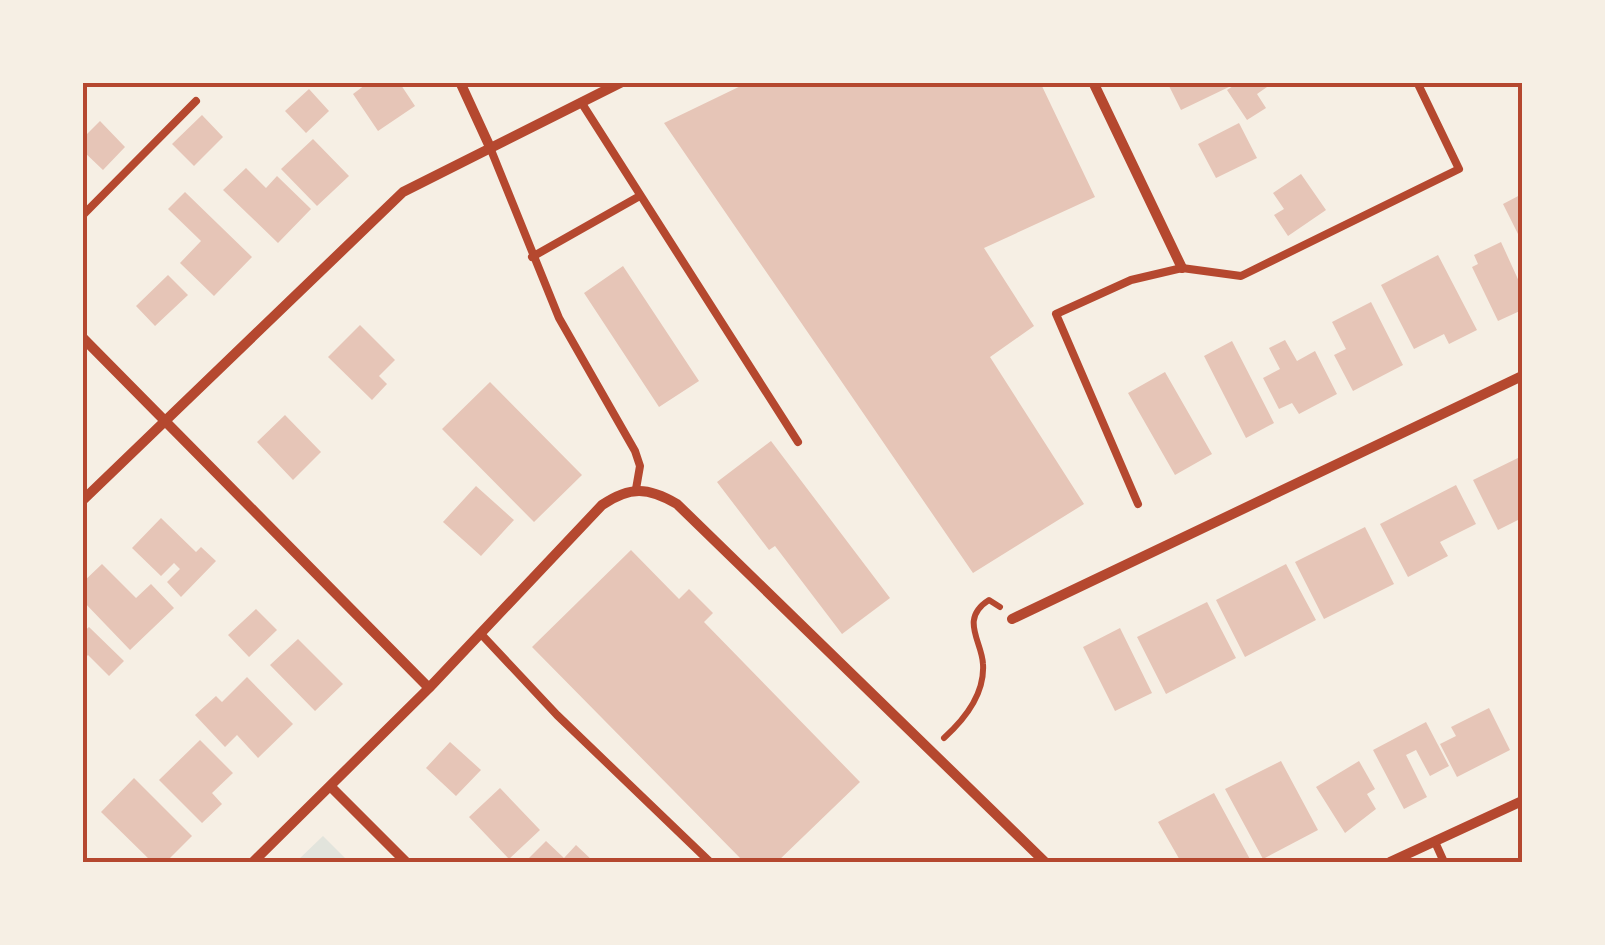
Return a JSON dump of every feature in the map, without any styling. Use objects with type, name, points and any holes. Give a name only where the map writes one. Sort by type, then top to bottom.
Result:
[{"type":"street","points":[[460,82],[489,145]]},
{"type":"street","points":[[82,501],[403,192],[489,145],[622,82]]},
{"type":"street","points":[[1093,82],[1182,268]]},
{"type":"street","points":[[82,338],[429,688]]},
{"type":"street","points":[[1012,619],[1522,376]]},
{"type":"street","points":[[253,862],[429,688],[602,506],[621,492],[636,489],[658,493],[677,504],[1045,862]]},
{"type":"street","points":[[331,787],[406,862]]},
{"type":"street","points":[[1390,862],[1522,801]]},
{"type":"lane","points":[[1138,504],[1056,314],[1131,280],[1182,268],[1242,276],[1459,169],[1417,82]]},
{"type":"lane","points":[[82,216],[196,101]]},
{"type":"lane","points":[[581,102],[638,197],[798,442]]},
{"type":"lane","points":[[489,145],[532,256],[590,376],[636,451],[640,466],[636,489]]},
{"type":"lane","points":[[532,256],[638,197]]},
{"type":"lane","points":[[481,634],[557,715],[710,862]]},
{"type":"lane","points":[[1434,842],[1444,862]]},
{"type":"path","points":[[930,751],[973,706],[983,668],[973,640],[980,607],[993,600],[1012,619]]},
{"type":"shaded area","points":[[323,836],[349,862],[296,862]]},
{"type":"building","points":[[369,82],[399,82],[415,106],[378,131],[353,94]]},
{"type":"building","points":[[749,82],[1040,82],[1095,197],[984,248],[1034,326],[990,357],[1084,504],[973,573],[664,123]]},
{"type":"building","points":[[1167,82],[1229,82],[1231,86],[1181,110]]},
{"type":"building","points":[[1239,82],[1274,82],[1257,94],[1266,108],[1247,120],[1227,90]]},
{"type":"building","points":[[309,89],[329,111],[306,133],[285,111]]},
{"type":"building","points":[[202,115],[223,137],[194,166],[172,144]]},
{"type":"building","points":[[100,121],[125,147],[103,170],[82,150],[82,139]]},
{"type":"building","points":[[1239,123],[1257,158],[1216,178],[1198,144]]},
{"type":"building","points":[[313,139],[349,176],[317,206],[281,169]]},
{"type":"building","points":[[246,168],[266,188],[277,176],[311,209],[278,243],[223,190]]},
{"type":"building","points":[[1301,174],[1326,210],[1288,236],[1274,215],[1284,209],[1273,193]]},
{"type":"building","points":[[185,192],[252,257],[214,296],[180,263],[201,241],[168,209]]},
{"type":"building","points":[[1522,194],[1522,242],[1503,204]]},
{"type":"building","points":[[1501,242],[1522,288],[1522,310],[1498,321],[1472,267],[1478,264],[1474,255]]},
{"type":"building","points":[[1438,255],[1477,330],[1449,344],[1444,334],[1414,349],[1381,285]]},
{"type":"building","points":[[623,266],[699,381],[659,407],[584,293]]},
{"type":"building","points":[[168,275],[188,295],[155,326],[136,306]]},
{"type":"building","points":[[1371,302],[1403,365],[1353,391],[1334,355],[1346,349],[1332,322]]},
{"type":"building","points":[[360,325],[395,360],[379,376],[387,384],[372,400],[328,357]]},
{"type":"building","points":[[1285,340],[1297,361],[1315,351],[1337,394],[1299,414],[1292,403],[1279,409],[1263,378],[1280,369],[1269,348]]},
{"type":"building","points":[[1232,341],[1274,423],[1246,438],[1204,356]]},
{"type":"building","points":[[1165,372],[1212,454],[1175,475],[1128,393]]},
{"type":"building","points":[[490,382],[582,475],[534,522],[442,429]]},
{"type":"building","points":[[285,415],[321,452],[293,480],[257,442]]},
{"type":"building","points":[[771,441],[890,598],[842,634],[775,546],[769,550],[717,482]]},
{"type":"building","points":[[1522,456],[1522,518],[1498,530],[1473,480]]},
{"type":"building","points":[[1456,485],[1476,524],[1440,542],[1448,556],[1408,577],[1380,524]]},
{"type":"building","points":[[476,486],[514,520],[481,556],[443,522]]},
{"type":"building","points":[[161,518],[196,552],[201,547],[216,561],[181,597],[167,582],[180,569],[174,563],[161,576],[132,548]]},
{"type":"building","points":[[1365,527],[1394,584],[1324,619],[1295,562]]},
{"type":"building","points":[[631,550],[679,599],[689,589],[713,613],[704,622],[860,782],[777,862],[744,862],[532,647]]},
{"type":"building","points":[[102,564],[136,598],[151,584],[174,608],[130,650],[82,600],[82,583]]},
{"type":"building","points":[[1286,564],[1316,620],[1245,657],[1216,600]]},
{"type":"building","points":[[1207,602],[1236,658],[1166,694],[1137,637]]},
{"type":"building","points":[[256,609],[277,630],[249,657],[228,635]]},
{"type":"building","points":[[89,627],[124,661],[109,676],[88,655],[82,661],[82,633]]},
{"type":"building","points":[[1120,628],[1152,693],[1115,711],[1083,647]]},
{"type":"building","points":[[298,639],[343,684],[315,711],[270,665]]},
{"type":"building","points":[[247,677],[293,724],[258,758],[237,735],[225,747],[195,715],[216,696],[222,702]]},
{"type":"building","points":[[1489,708],[1510,750],[1457,777],[1440,744],[1456,736],[1451,727]]},
{"type":"building","points":[[1426,722],[1449,766],[1430,776],[1416,750],[1406,755],[1427,797],[1404,809],[1373,750]]},
{"type":"building","points":[[200,740],[233,773],[212,793],[222,804],[202,823],[159,780]]},
{"type":"building","points":[[450,742],[481,770],[456,796],[426,768]]},
{"type":"building","points":[[1281,761],[1318,830],[1263,859],[1225,789]]},
{"type":"building","points":[[1359,761],[1375,789],[1367,794],[1376,809],[1345,833],[1316,787]]},
{"type":"building","points":[[134,778],[192,836],[166,862],[152,862],[101,812]]},
{"type":"building","points":[[500,788],[540,830],[509,859],[469,817]]},
{"type":"building","points":[[1214,793],[1251,861],[1181,862],[1158,822]]},
{"type":"building","points":[[546,841],[564,858],[576,845],[594,862],[525,862]]}]
